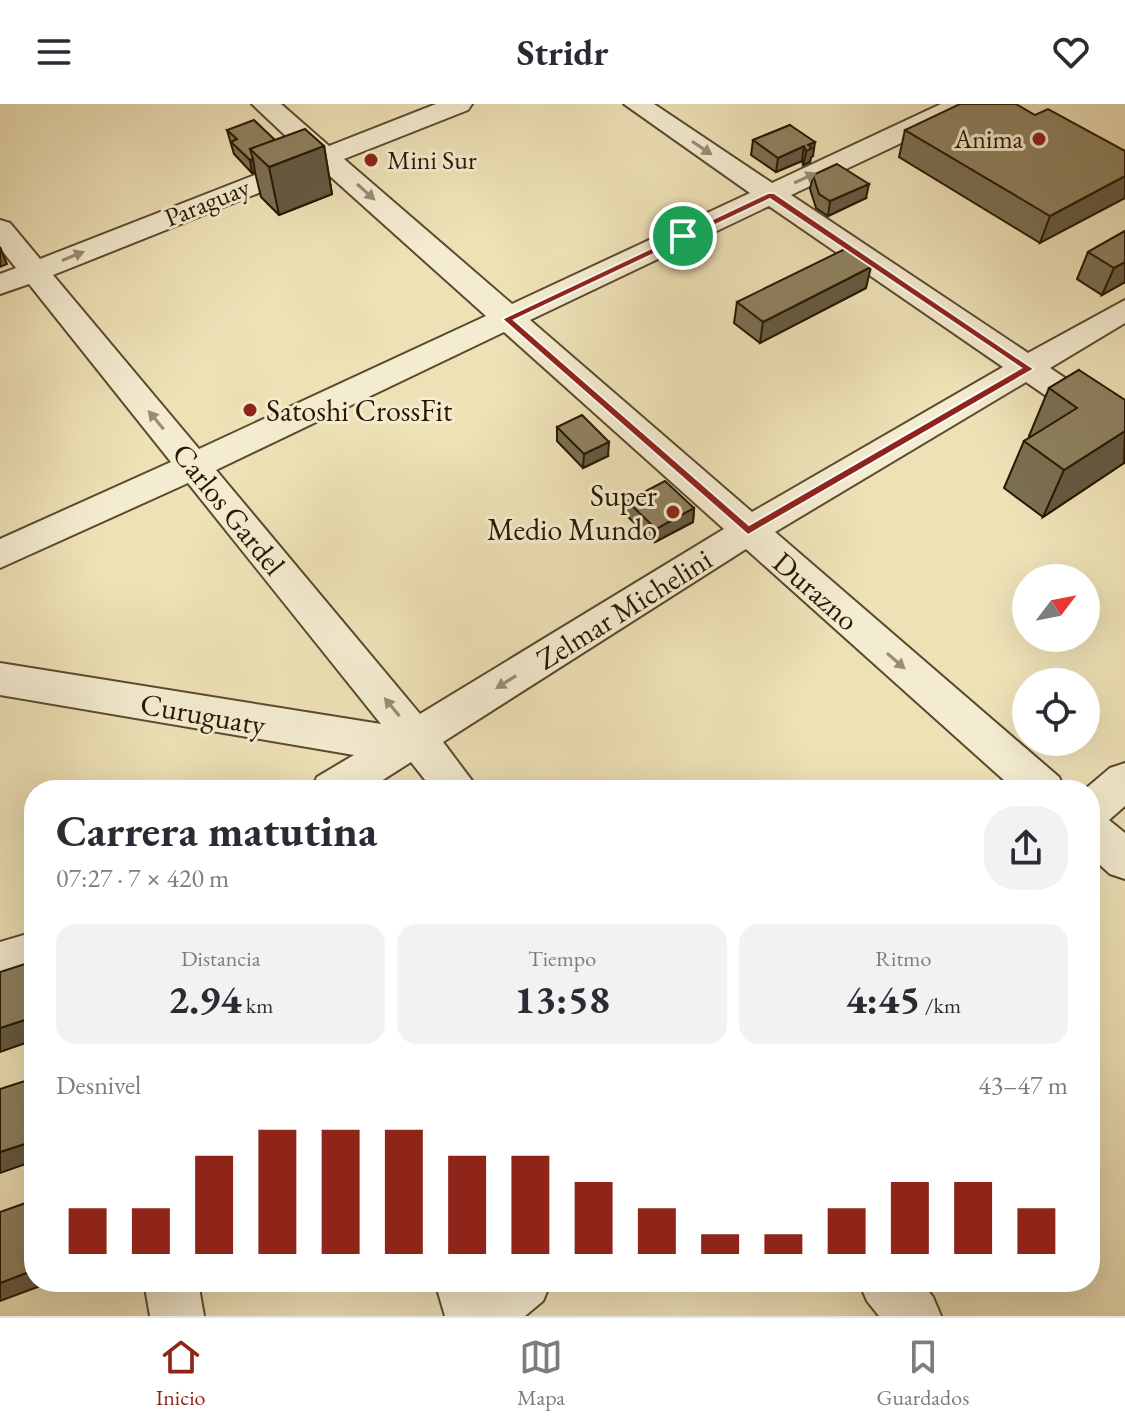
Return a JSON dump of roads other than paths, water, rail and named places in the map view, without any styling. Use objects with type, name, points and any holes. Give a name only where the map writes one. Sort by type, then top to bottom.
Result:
[{"type":"street","name":"Durazno","points":[[265,104],[1033,780]]},
{"type":"street","name":"Paraguay","points":[[0,285],[459,104]]},
{"type":"street","points":[[637,104],[1125,434]]},
{"type":"street","points":[[0,554],[194,466],[962,104]]},
{"type":"street","name":"Carlos Gardel","points":[[0,229],[194,466],[411,741],[448,780]]},
{"type":"street","name":"Zelmar Michelini","points":[[348,780],[748,531],[1125,310]]},
{"type":"street","name":"Curuguaty","points":[[0,679],[265,725],[411,741]]},
{"type":"street","points":[[1100,802],[1125,781]]},
{"type":"street","points":[[1100,839],[1125,860]]},
{"type":"street","points":[[0,964],[24,956]]},
{"type":"street","points":[[173,1292],[177,1316]]},
{"type":"street","points":[[465,1292],[472,1316]]},
{"type":"street","points":[[484,1316],[512,1292]]},
{"type":"street","points":[[894,1292],[914,1316]]},
{"type":"place","name":"Anima","points":[[1039,139]]},
{"type":"place","name":"Mini Sur","points":[[371,160]]},
{"type":"place","name":"Satoshi CrossFit","points":[[250,410]]},
{"type":"place","name":"Super Medio Mundo","points":[[673,512]]}]
